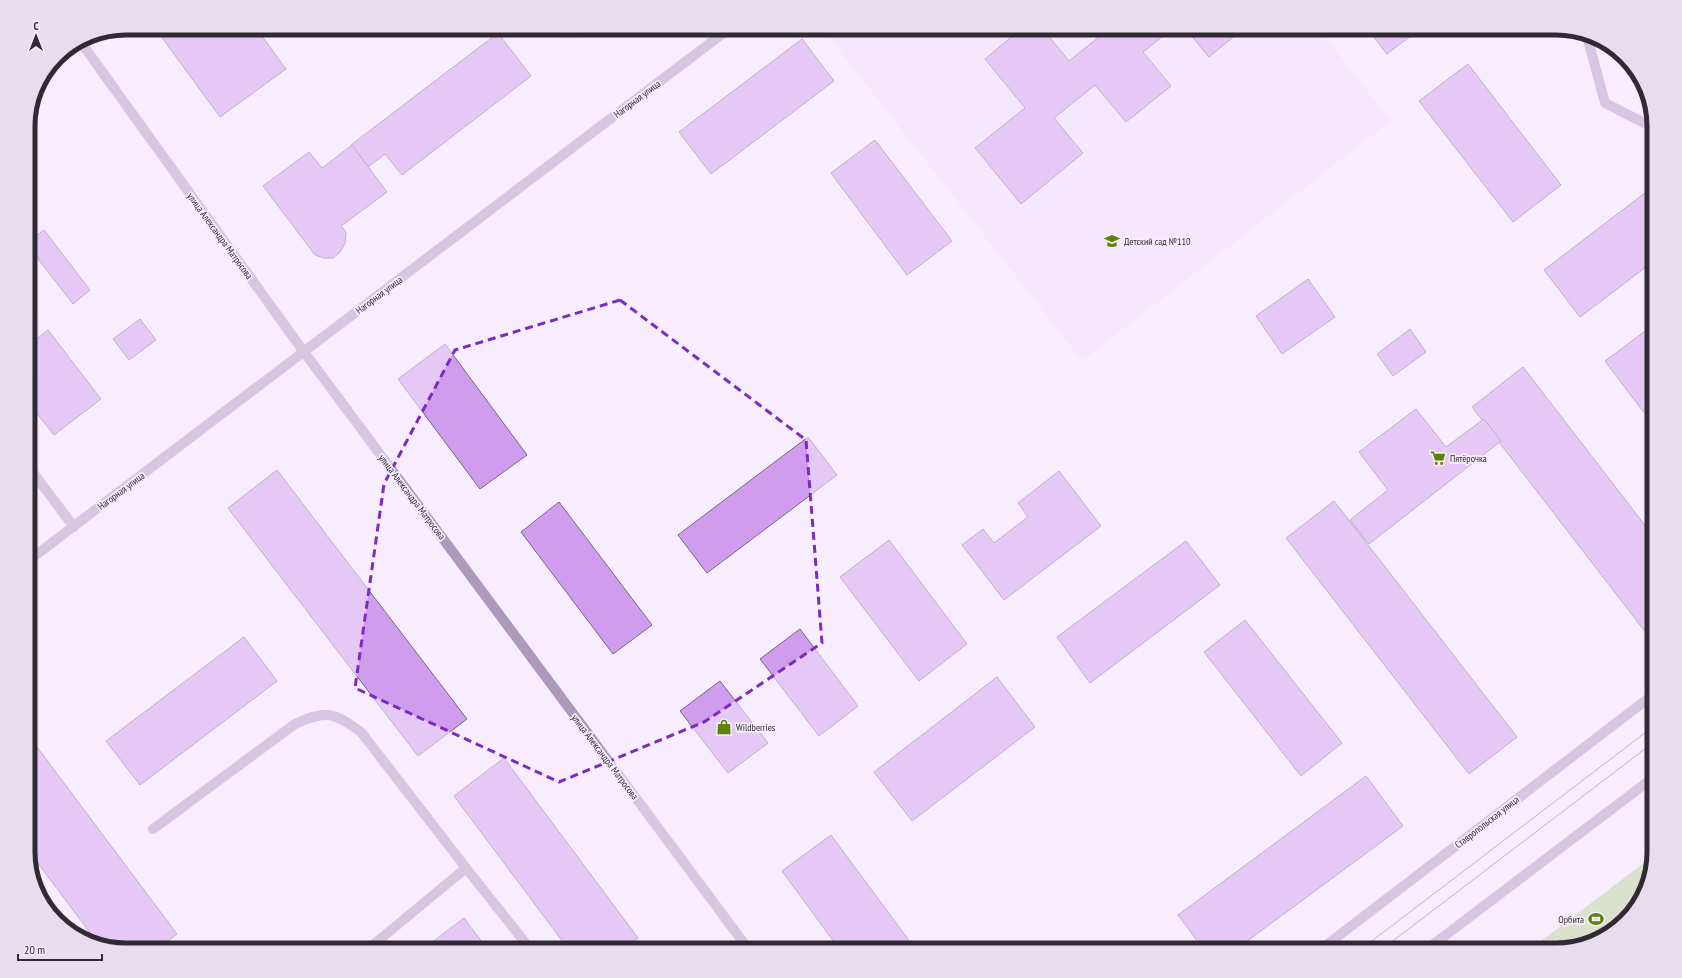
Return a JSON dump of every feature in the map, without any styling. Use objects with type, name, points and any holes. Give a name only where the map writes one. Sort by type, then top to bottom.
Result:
[{"type":"street","name":"Нагорная улица","points":[[35,556],[721,35]]},
{"type":"street","points":[[1588,41],[1605,103],[1647,124]]},
{"type":"street","name":"улица Александра Матросова","points":[[83,46],[304,352],[744,943]]},
{"type":"street","points":[[35,475],[74,527]]},
{"type":"street","name":"Ставропольская улица","points":[[1329,943],[1647,699]]},
{"type":"street","points":[[153,829],[295,724],[312,716],[326,715],[340,718],[361,732],[525,943]]},
{"type":"street","points":[[1435,943],[1647,785]]},
{"type":"street","points":[[375,943],[466,868]]},
{"type":"highlighted area","points":[[620,300],[806,440],[822,643],[704,722],[559,782],[355,688],[384,484],[455,350]]},
{"type":"shaded area","points":[[563,35],[580,35],[569,43]]},
{"type":"shaded area","name":"Детский сад №110","points":[[827,35],[1323,35],[1391,121],[1082,361]]},
{"type":"green space","name":"Орбита","points":[[1646,861],[1644,876],[1635,898],[1620,916],[1602,931],[1580,940],[1556,943],[1538,943]]},
{"type":"building","points":[[160,35],[261,35],[286,69],[220,117]]},
{"type":"building","points":[[495,35],[500,35],[531,76],[402,175],[385,154],[368,167],[351,145]]},
{"type":"building","points":[[1014,35],[1048,35],[1069,61],[1101,35],[1164,35],[1143,52],[1171,86],[1126,122],[1095,85],[1054,118],[1083,153],[1021,204],[975,148],[1025,108],[985,59]]},
{"type":"building","points":[[1191,35],[1236,35],[1209,57]]},
{"type":"building","points":[[1372,35],[1412,35],[1387,54]]},
{"type":"building","points":[[802,39],[834,81],[711,174],[679,132]]},
{"type":"building","points":[[1468,64],[1561,185],[1513,222],[1419,101]]},
{"type":"building","points":[[875,140],[952,241],[907,275],[831,173]]},
{"type":"building","points":[[352,145],[387,192],[341,226],[346,232],[345,243],[340,252],[333,258],[324,258],[315,255],[263,186],[309,152],[322,168]]},
{"type":"building","points":[[1647,191],[1647,266],[1580,317],[1544,270]]},
{"type":"building","points":[[44,230],[90,290],[73,304],[35,255],[35,237]]},
{"type":"building","points":[[1308,279],[1335,317],[1282,354],[1256,316]]},
{"type":"building","points":[[140,319],[156,340],[129,360],[113,339]]},
{"type":"building","points":[[1410,329],[1426,352],[1393,376],[1377,354]]},
{"type":"building","points":[[48,330],[101,399],[54,435],[35,411],[35,340]]},
{"type":"building","points":[[1647,330],[1647,417],[1605,361]]},
{"type":"building","points":[[445,344],[527,455],[480,489],[398,379]]},
{"type":"building","points":[[1523,367],[1647,528],[1647,634],[1472,407]]},
{"type":"building","points":[[1416,409],[1446,447],[1484,419],[1501,441],[1369,544],[1350,520],[1388,490],[1359,452]]},
{"type":"building","points":[[808,437],[837,475],[707,573],[678,535]]},
{"type":"building","points":[[277,470],[467,719],[418,756],[228,508]]},
{"type":"building","points":[[1059,471],[1101,526],[1004,600],[962,545],[983,529],[994,543],[1028,517],[1018,503]]},
{"type":"building","points":[[1334,501],[1517,737],[1469,774],[1286,538]]},
{"type":"building","points":[[559,502],[652,625],[613,654],[521,532]]},
{"type":"building","points":[[889,540],[967,644],[919,681],[840,577]]},
{"type":"building","points":[[1186,541],[1220,585],[1090,683],[1057,637]]},
{"type":"building","points":[[1245,620],[1342,743],[1301,776],[1204,652]]},
{"type":"building","points":[[800,629],[858,706],[819,736],[760,659]]},
{"type":"building","points":[[244,637],[277,681],[140,785],[106,741]]},
{"type":"building","points":[[997,677],[1035,727],[912,821],[874,772]]},
{"type":"building","name":"Wildberries","points":[[720,681],[768,743],[728,773],[680,711]]},
{"type":"building","points":[[35,744],[177,934],[165,943],[114,942],[93,937],[35,860]]},
{"type":"building","points":[[504,758],[638,938],[631,943],[564,943],[454,796]]},
{"type":"building","points":[[1366,776],[1403,826],[1244,943],[1199,943],[1178,915]]},
{"type":"building","points":[[831,835],[911,943],[835,943],[782,871]]},
{"type":"building","points":[[464,918],[483,943],[431,943]]},
{"type":"tram line","points":[[1369,943],[1647,731]]},
{"type":"tram line","points":[[1390,943],[1647,747]]},
{"type":"place","name":"Детский сад №110","points":[[1112,241]]},
{"type":"place","name":"Пятёрочка","points":[[1438,458]]},
{"type":"place","name":"Wildberries","points":[[724,727]]},
{"type":"place","name":"Орбита","points":[[1596,919]]}]
